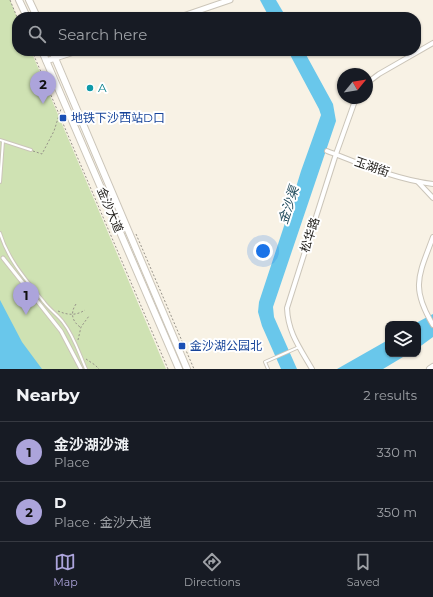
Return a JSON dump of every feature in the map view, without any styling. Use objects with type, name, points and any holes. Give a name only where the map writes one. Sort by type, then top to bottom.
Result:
[{"type":"main road","points":[[19,0],[25,12]]},
{"type":"main road","points":[[29,0],[35,12]]},
{"type":"main road","name":"金沙大道","points":[[44,56],[179,369]]},
{"type":"main road","name":"金沙大道","points":[[55,58],[187,369]]},
{"type":"street","points":[[195,12],[230,0]]},
{"type":"street","points":[[421,50],[433,43]]},
{"type":"street","points":[[46,61],[61,56]]},
{"type":"street","points":[[373,78],[410,56]]},
{"type":"street","name":"松华路","points":[[312,369],[291,333],[287,319],[287,308],[289,297],[354,104]]},
{"type":"street","name":"玉湖街","points":[[327,151],[366,166],[418,182],[433,184]]},
{"type":"street","name":"玉湖街","points":[[418,182],[433,198]]},
{"type":"street","points":[[433,237],[420,272],[418,285],[419,298],[433,325]]},
{"type":"street","points":[[2,258],[61,331],[81,369]]},
{"type":"lane","points":[[0,182],[1,140],[31,150]]},
{"type":"lane","points":[[0,233],[3,243],[11,258],[45,303],[58,315],[69,330],[86,369]]},
{"type":"lane","points":[[268,369],[265,362],[299,347]]},
{"type":"path","points":[[10,0],[15,12]]},
{"type":"path","points":[[34,56],[168,369]]},
{"type":"path","points":[[31,150],[42,154],[54,131],[63,101]]},
{"type":"path","points":[[76,304],[72,310],[72,314],[74,321],[81,327]]},
{"type":"path","points":[[54,309],[72,314],[80,313],[85,310]]},
{"type":"path","points":[[78,342],[78,334],[89,316]]},
{"type":"path","points":[[85,358],[99,369]]},
{"type":"green space","points":[[0,0],[10,0],[15,12],[12,12],[12,56],[33,56],[166,369],[0,369]]},
{"type":"water","points":[[260,0],[276,0],[283,12],[266,12]]},
{"type":"water","points":[[291,56],[307,56],[333,104],[336,121],[273,307],[274,317],[297,369],[281,369],[262,326],[258,312],[259,302],[301,171],[321,115]]},
{"type":"water","points":[[0,300],[22,342],[42,369],[0,369]]},
{"type":"water","points":[[433,314],[433,337],[421,346],[421,321],[420,321]]},
{"type":"water","points":[[385,342],[385,357],[403,357],[383,369],[337,369]]},
{"type":"place","name":"A","points":[[90,88]]},
{"type":"place","name":"D","points":[[43,104]]},
{"type":"place","name":"地铁下沙西站D口","points":[[63,118]]},
{"type":"place","name":"金沙湖沙滩","points":[[26,315]]},
{"type":"place","name":"金沙湖公园北","points":[[182,346]]},
{"type":"water label","name":"金沙渠","points":[[288,205]]}]
